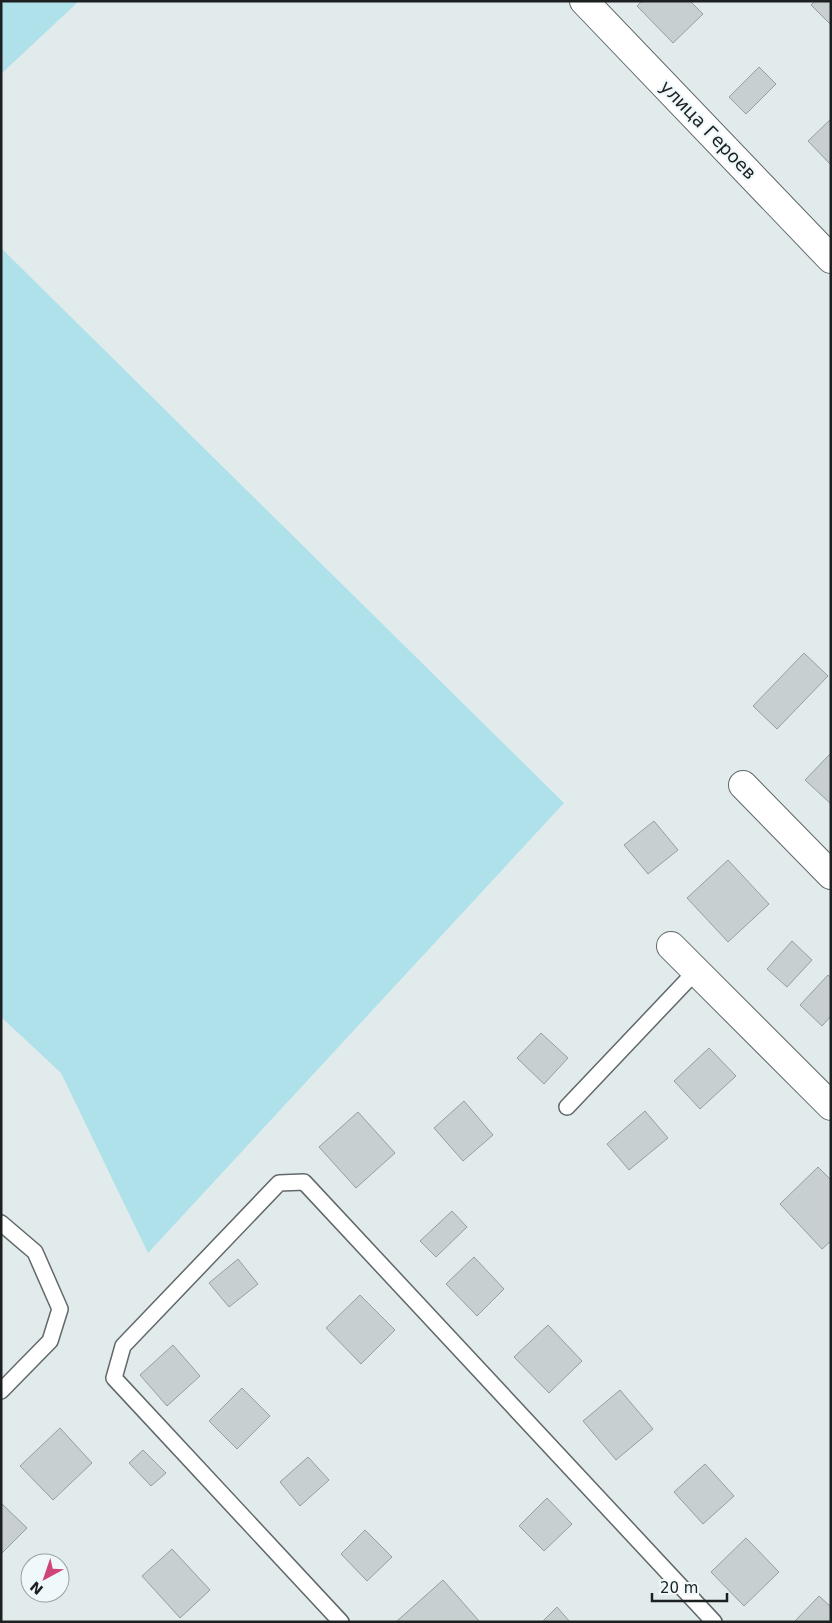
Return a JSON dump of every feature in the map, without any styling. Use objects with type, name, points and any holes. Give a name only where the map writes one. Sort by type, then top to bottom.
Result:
[{"type":"street","name":"улица Героев","points":[[584,1],[831,259]]},
{"type":"street","points":[[743,785],[831,875]]},
{"type":"street","points":[[671,946],[831,1106]]},
{"type":"lane","points":[[567,1107],[696,971]]},
{"type":"lane","points":[[341,1622],[114,1378],[123,1346],[279,1183],[304,1182],[714,1622]]},
{"type":"lane","points":[[1,1223],[34,1252],[60,1309],[50,1341],[1,1391]]},
{"type":"shaded area","points":[[1,1],[79,1],[1,74]]},
{"type":"shaded area","points":[[1,248],[564,803],[148,1253],[61,1073],[1,1017]]},
{"type":"building","points":[[642,1],[690,1],[703,14],[673,43],[637,6]]},
{"type":"building","points":[[815,1],[831,1],[831,25],[811,5]]},
{"type":"building","points":[[759,67],[776,84],[746,114],[729,97]]},
{"type":"building","points":[[831,119],[831,165],[808,141]]},
{"type":"building","points":[[804,653],[828,676],[777,729],[753,706]]},
{"type":"building","points":[[831,753],[831,804],[805,780]]},
{"type":"building","points":[[654,821],[678,850],[648,874],[624,845]]},
{"type":"building","points":[[728,860],[769,904],[728,942],[687,898]]},
{"type":"building","points":[[792,941],[812,960],[787,987],[767,969]]},
{"type":"building","points":[[828,975],[831,978],[831,1016],[822,1026],[800,1005]]},
{"type":"building","points":[[541,1033],[568,1058],[544,1084],[517,1058]]},
{"type":"building","points":[[709,1048],[736,1076],[700,1109],[674,1081]]},
{"type":"building","points":[[464,1101],[493,1135],[463,1161],[434,1128]]},
{"type":"building","points":[[645,1111],[668,1138],[629,1170],[607,1144]]},
{"type":"building","points":[[358,1112],[395,1153],[356,1188],[319,1147]]},
{"type":"building","points":[[818,1167],[831,1180],[831,1241],[822,1249],[780,1204]]},
{"type":"building","points":[[452,1211],[467,1227],[436,1257],[420,1241]]},
{"type":"building","points":[[474,1257],[504,1289],[477,1316],[446,1284]]},
{"type":"building","points":[[238,1259],[258,1284],[229,1307],[209,1283]]},
{"type":"building","points":[[360,1295],[395,1330],[361,1364],[326,1328]]},
{"type":"building","points":[[548,1325],[582,1361],[549,1393],[514,1357]]},
{"type":"building","points":[[173,1345],[200,1376],[167,1406],[140,1375]]},
{"type":"building","points":[[242,1388],[270,1416],[237,1449],[209,1421]]},
{"type":"building","points":[[620,1390],[653,1429],[616,1460],[583,1421]]},
{"type":"building","points":[[60,1428],[92,1463],[53,1500],[20,1466]]},
{"type":"building","points":[[143,1450],[166,1473],[151,1486],[129,1463]]},
{"type":"building","points":[[308,1457],[329,1480],[300,1506],[280,1482]]},
{"type":"building","points":[[705,1464],[734,1496],[703,1524],[674,1492]]},
{"type":"building","points":[[547,1498],[572,1524],[544,1551],[519,1526]]},
{"type":"building","points":[[1,1503],[27,1528],[1,1554]]},
{"type":"building","points":[[365,1530],[392,1557],[367,1581],[341,1554]]},
{"type":"building","points":[[746,1538],[779,1572],[744,1606],[711,1572]]},
{"type":"building","points":[[172,1549],[210,1590],[180,1618],[142,1576]]},
{"type":"building","points":[[443,1580],[480,1622],[397,1621]]},
{"type":"building","points":[[819,1596],[831,1607],[831,1622],[794,1622]]},
{"type":"building","points":[[557,1607],[570,1622],[542,1622]]}]
